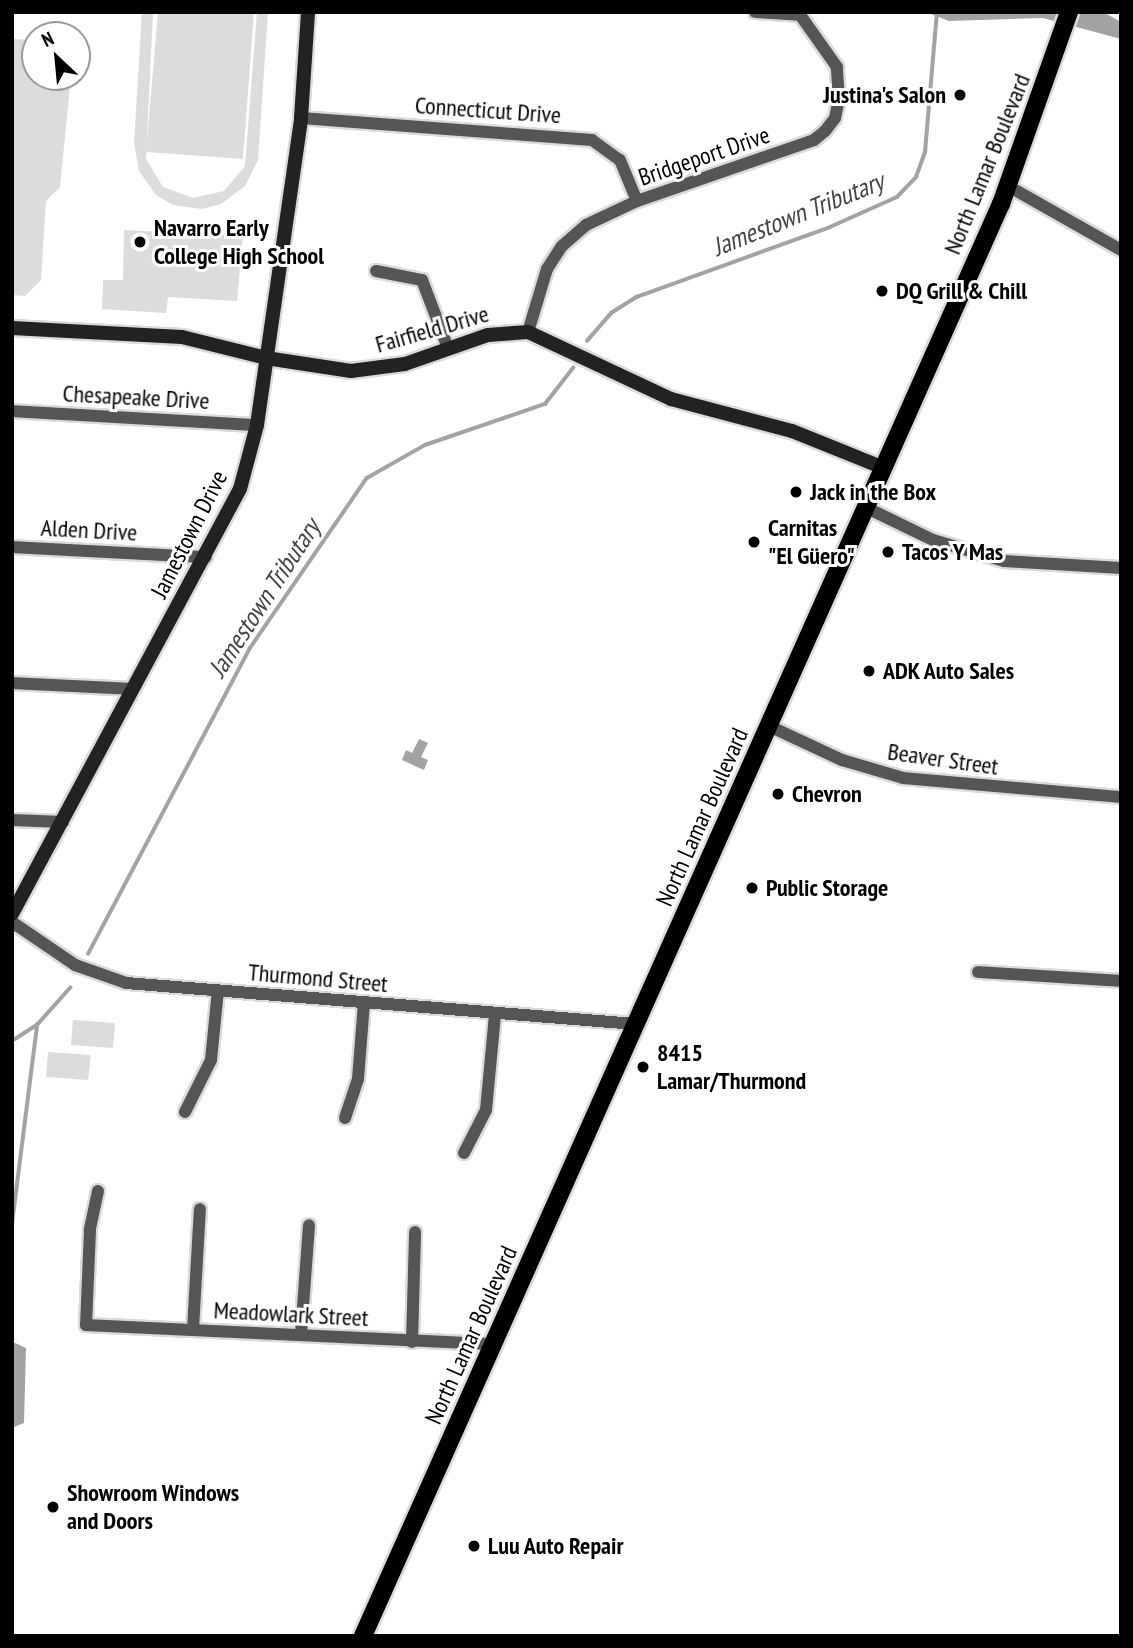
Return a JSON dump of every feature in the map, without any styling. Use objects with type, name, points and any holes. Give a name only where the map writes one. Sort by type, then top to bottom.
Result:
[{"type":"main road","name":"North Lamar Boulevard","points":[[363,1636],[1008,186],[1053,66],[1069,12]]},
{"type":"street","name":"Jamestown Drive","points":[[12,914],[206,557],[240,489],[257,425],[301,118],[308,12]]},
{"type":"street","points":[[755,12],[799,14]]},
{"type":"street","name":"Bridgeport Drive","points":[[528,332],[547,269],[562,246],[586,225],[637,201],[814,140],[825,131],[835,118],[839,99],[837,67],[799,14]]},
{"type":"street","name":"Connecticut Drive","points":[[301,118],[592,139],[620,160],[637,201]]},
{"type":"street","points":[[1008,186],[1121,250]]},
{"type":"street","points":[[376,271],[422,280],[448,348]]},
{"type":"street","name":"Fairfield Drive","points":[[12,328],[182,337],[266,358],[369,370],[488,335],[528,332],[671,399],[792,431],[884,468]]},
{"type":"street","name":"Chesapeake Drive","points":[[12,411],[257,425]]},
{"type":"street","points":[[867,508],[933,540],[1004,561],[1121,568]]},
{"type":"street","name":"Alden Drive","points":[[12,547],[206,557]]},
{"type":"street","points":[[12,682],[133,689]]},
{"type":"street","name":"Beaver Street","points":[[769,726],[842,760],[902,778],[1121,797]]},
{"type":"street","points":[[12,820],[63,822]]},
{"type":"street","name":"Thurmond Street","points":[[12,922],[61,957],[106,979],[636,1024]]},
{"type":"street","points":[[978,972],[1121,981]]},
{"type":"street","points":[[185,1112],[211,1060],[218,990]]},
{"type":"street","points":[[345,1118],[358,1079],[364,1003]]},
{"type":"street","points":[[464,1153],[486,1110],[495,1014]]},
{"type":"street","name":"Meadowlark Street","points":[[98,1191],[90,1230],[86,1325],[494,1344]]},
{"type":"street","points":[[193,1329],[200,1209]]},
{"type":"street","points":[[301,1335],[309,1225]]},
{"type":"street","points":[[412,1342],[415,1231]]},
{"type":"shaded area","points":[[142,12],[153,12],[146,159],[163,187],[193,198],[224,191],[245,166],[257,12],[268,12],[258,160],[245,186],[221,204],[202,209],[173,205],[156,195],[139,171],[134,143]]},
{"type":"shaded area","points":[[158,12],[254,12],[243,159],[146,152]]},
{"type":"shaded area","points":[[926,12],[1103,12],[1121,22],[1121,39],[1043,18],[949,21]]},
{"type":"shaded area","points":[[12,39],[21,39],[21,91],[70,91],[60,187],[46,201],[41,280],[25,296],[12,295]]},
{"type":"shaded area","points":[[124,230],[243,236],[237,301],[168,297],[166,313],[102,309],[103,280],[123,280]]},
{"type":"shaded area","points":[[419,739],[428,743],[421,757],[428,760],[424,770],[402,760],[406,750],[412,753]]},
{"type":"shaded area","points":[[73,1020],[115,1023],[113,1048],[71,1045]]},
{"type":"shaded area","points":[[48,1052],[91,1055],[88,1080],[46,1077]]},
{"type":"shaded area","points":[[13,1342],[26,1348],[24,1423],[12,1428]]},
{"type":"waterway","name":"Jamestown Tributary","points":[[587,341],[611,313],[637,297],[830,227],[897,197],[916,177],[925,152],[937,12]]},
{"type":"waterway","name":"Jamestown Tributary","points":[[88,954],[250,648],[367,478],[425,445],[545,404],[573,368]]},
{"type":"waterway","name":"Jamestown Tributary","points":[[12,1041],[37,1025],[70,988]]},
{"type":"waterway","points":[[12,1224],[37,1025]]},
{"type":"place","name":"Justina's Salon","points":[[960,95]]},
{"type":"place","name":"Navarro Early College High School","points":[[140,242]]},
{"type":"place","name":"DQ Grill & Chill","points":[[882,291]]},
{"type":"place","name":"Jack in the Box","points":[[796,492]]},
{"type":"place","name":"Carnitas \"El Güero\"","points":[[754,542]]},
{"type":"place","name":"Tacos Y Mas","points":[[888,552]]},
{"type":"place","name":"ADK Auto Sales","points":[[869,671]]},
{"type":"place","name":"Chevron","points":[[778,794]]},
{"type":"place","name":"Public Storage","points":[[752,888]]},
{"type":"place","name":"8415 Lamar/Thurmond","points":[[643,1067]]},
{"type":"place","name":"Showroom Windows and Doors","points":[[53,1507]]},
{"type":"place","name":"Luu Auto Repair","points":[[474,1546]]}]
